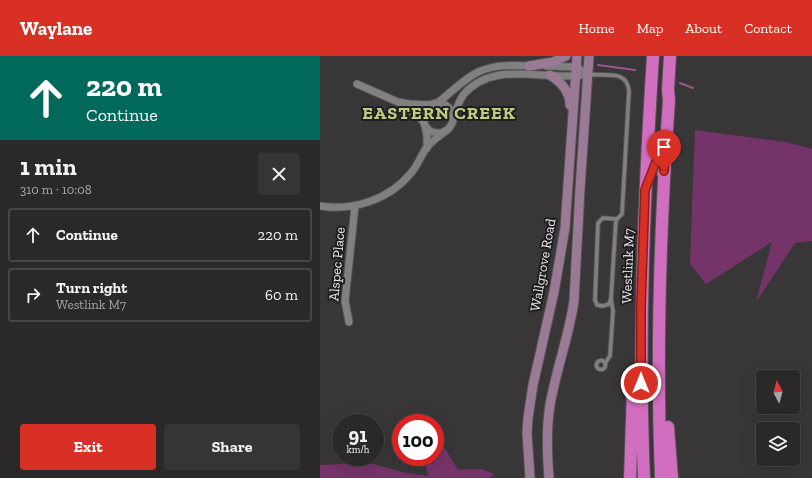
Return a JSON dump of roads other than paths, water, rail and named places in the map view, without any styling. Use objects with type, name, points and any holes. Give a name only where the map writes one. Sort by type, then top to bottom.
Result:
[{"type":"highway","name":"Westlink M7","points":[[637,423],[637,396],[641,357],[645,190],[653,56]]},
{"type":"highway","points":[[662,478],[664,424],[663,396],[659,374],[664,185],[670,56]]},
{"type":"highway","points":[[669,100],[673,90],[676,56]]},
{"type":"highway","points":[[630,478],[637,423]]},
{"type":"highway","points":[[637,423],[644,478]]},
{"type":"highway","points":[[664,424],[672,478]]},
{"type":"main road","points":[[529,66],[554,62],[566,56]]},
{"type":"main road","name":"Wallgrove Road","points":[[530,478],[528,418],[533,385],[560,261],[565,228],[577,56]]},
{"type":"main road","name":"Wallgrove Road","points":[[549,478],[547,425],[574,301],[589,56]]},
{"type":"main road","points":[[550,76],[560,82],[569,94],[570,152]]},
{"type":"street","points":[[426,148],[427,136],[425,112],[434,104],[446,97],[462,82],[478,72],[500,66],[529,66],[576,67],[588,74]]},
{"type":"street","points":[[320,206],[344,208],[355,206],[379,198],[398,186],[411,173],[426,148],[451,126],[453,116],[463,96],[473,86],[485,80],[497,75],[508,74],[576,77],[588,74]]},
{"type":"street","points":[[357,84],[398,102],[416,114],[431,131],[436,133],[444,132],[448,129]]},
{"type":"street","points":[[398,102],[410,104],[445,105],[452,112],[453,116]]},
{"type":"street","name":"Alspec Place","points":[[349,322],[345,301],[355,206]]},
{"type":"lane","points":[[588,74],[622,77],[629,85],[622,214],[616,219],[603,218],[598,223],[595,300],[597,305],[603,306],[609,304],[611,300]]},
{"type":"lane","points":[[648,144],[664,185]]},
{"type":"lane","points":[[645,190],[655,164],[666,144]]},
{"type":"lane","points":[[605,363],[610,356],[613,311],[611,300],[616,219]]},
{"type":"waterway","points":[[598,65],[635,70]]},
{"type":"waterway","points":[[680,83],[693,88]]},
{"type":"district","name":"EASTERN CREEK","points":[[439,113]]}]
